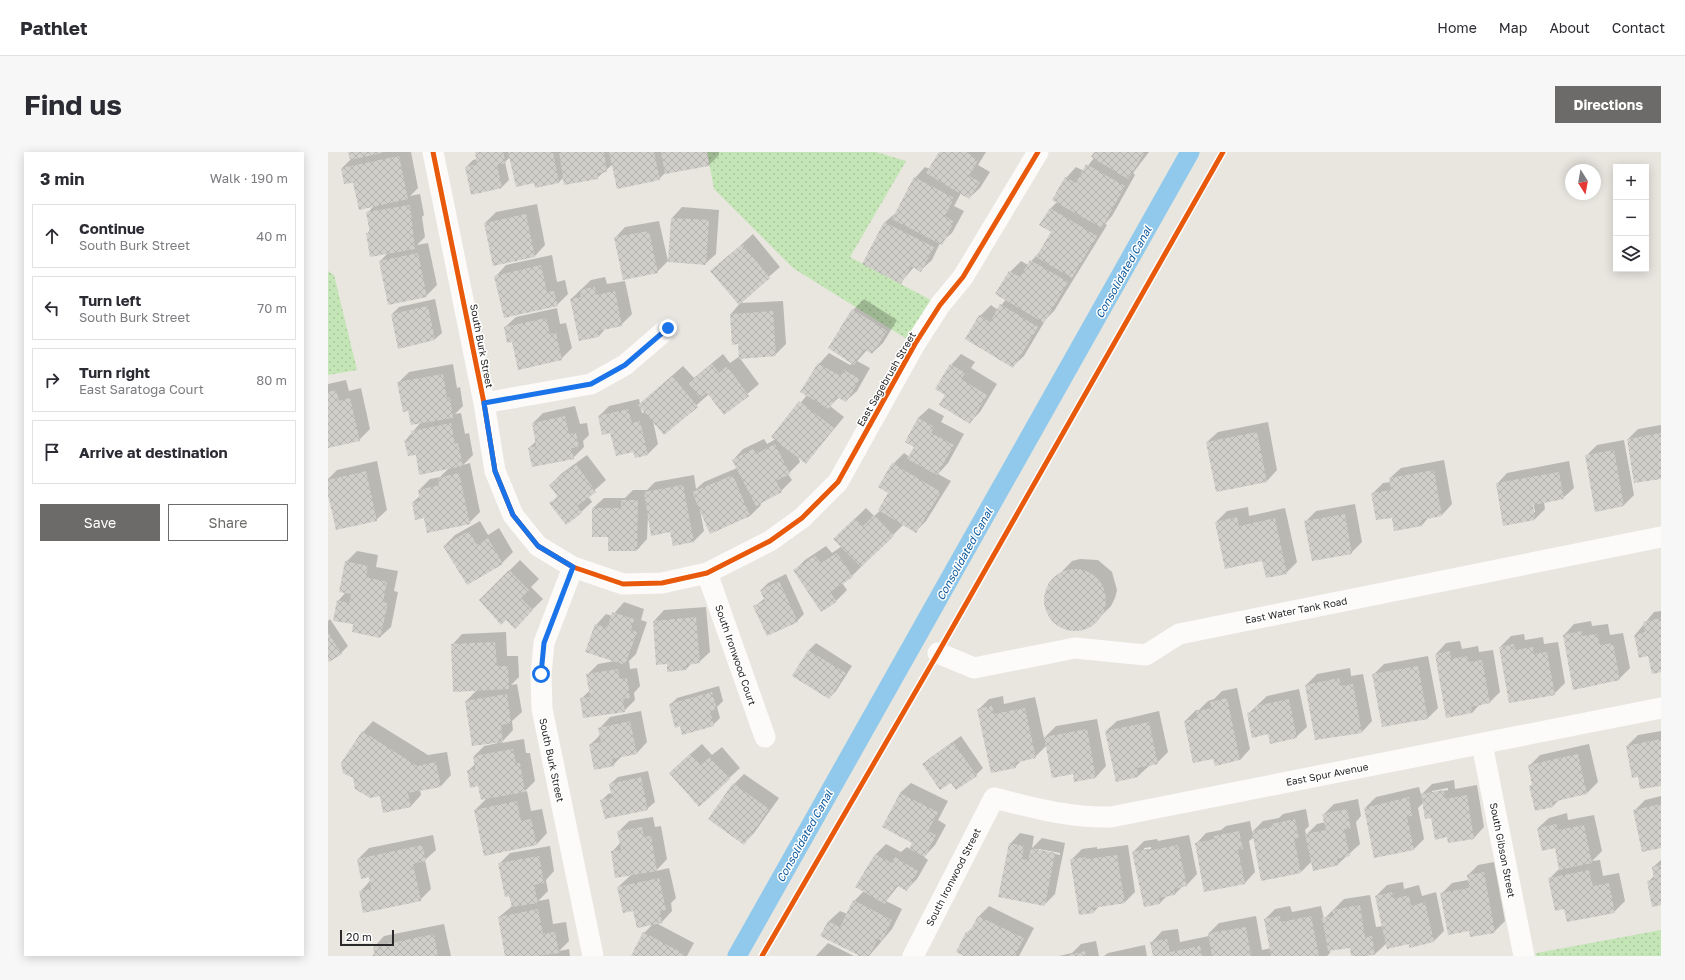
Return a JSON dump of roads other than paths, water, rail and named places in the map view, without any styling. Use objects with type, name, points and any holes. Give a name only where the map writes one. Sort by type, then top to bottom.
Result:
[{"type":"street","name":"South Burk Street","points":[[433,152],[484,403],[495,471],[513,515],[538,546],[573,567],[623,584],[662,583],[708,573]]},
{"type":"street","name":"East Sagebrush Street","points":[[708,573],[770,541],[802,518],[838,482],[915,344],[940,305],[963,277],[1038,152]]},
{"type":"street","points":[[484,403],[591,384],[625,365],[668,328]]},
{"type":"street","name":"East Water Tank Road","points":[[938,653],[974,668],[1075,648],[1146,655],[1179,634],[1661,537]]},
{"type":"street","name":"South Burk Street","points":[[573,567],[544,643],[541,674],[542,709],[593,956]]},
{"type":"street","name":"South Ironwood Court","points":[[708,573],[764,737]]},
{"type":"street","name":"East Spur Avenue","points":[[994,798],[1063,815],[1088,818],[1111,816],[1661,708]]},
{"type":"street","name":"South Gibson Street","points":[[1482,744],[1524,956]]},
{"type":"street","name":"South Ironwood Street","points":[[913,956],[994,798]]},
{"type":"waterway","name":"Consolidated Canal","points":[[737,956],[1190,152]]}]
